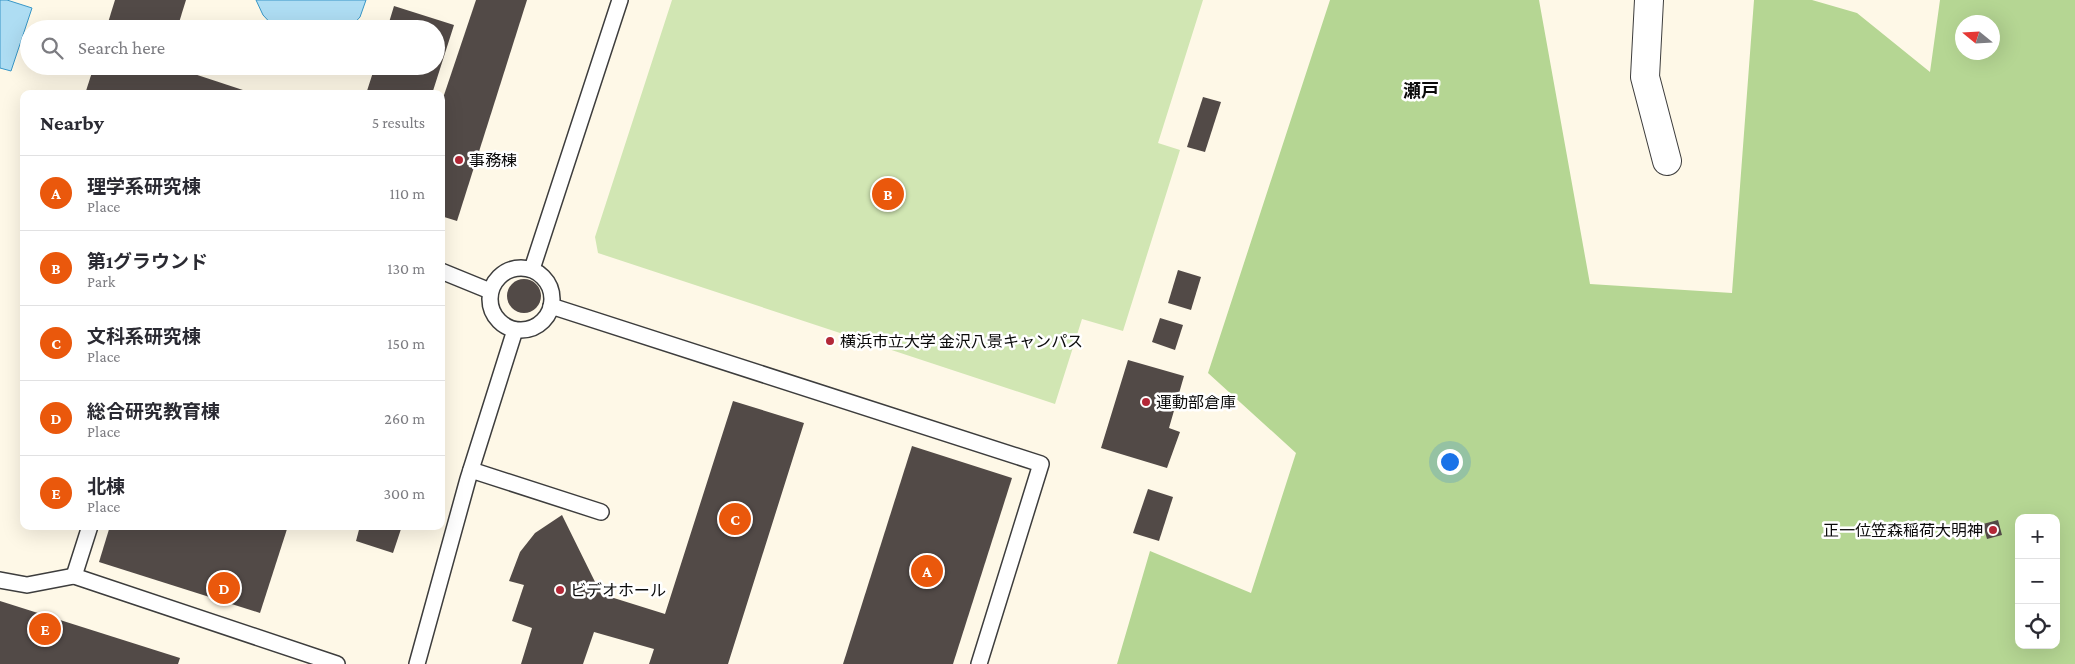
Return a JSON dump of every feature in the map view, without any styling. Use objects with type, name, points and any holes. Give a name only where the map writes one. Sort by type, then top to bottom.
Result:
[{"type":"street","points":[[1649,0],[1645,77],[1667,161]]},
{"type":"lane","points":[[532,269],[620,0]]},
{"type":"lane","points":[[520,267],[532,269],[547,281],[551,291],[551,306],[544,320],[536,327],[526,330],[515,330],[506,327],[497,320],[492,312],[490,291],[494,282],[501,274],[510,269],[520,267]]},
{"type":"lane","points":[[445,273],[490,291]]},
{"type":"lane","points":[[551,306],[1041,464],[978,664]]},
{"type":"lane","points":[[417,664],[471,470],[515,330]]},
{"type":"lane","points":[[471,470],[601,512]]},
{"type":"lane","points":[[74,576],[89,530]]},
{"type":"lane","points":[[0,580],[27,585],[74,576],[337,664]]},
{"type":"green space","points":[[672,0],[1203,0],[1158,143],[1180,150],[1123,331],[1082,319],[1055,404],[598,253],[595,237]]},
{"type":"green space","points":[[1330,0],[1539,0],[1590,284],[1732,293],[1754,0],[1812,0],[1857,13],[1930,72],[1940,0],[2075,0],[2075,664],[1117,664],[1150,551],[1251,593],[1296,453],[1208,373]]},
{"type":"water","points":[[0,0],[7,0],[32,8],[28,20],[20,20],[20,44],[11,71],[0,68]]},
{"type":"water","points":[[256,0],[366,0],[357,20],[268,20]]},
{"type":"building","points":[[115,0],[186,0],[180,20],[109,20]]},
{"type":"building","name":"事務棟","points":[[476,0],[527,0],[457,221],[445,217],[445,92]]},
{"type":"building","points":[[394,6],[438,20],[390,20]]},
{"type":"building","points":[[445,22],[454,25],[445,53]]},
{"type":"building","points":[[91,75],[197,75],[243,90],[86,90]]},
{"type":"building","points":[[372,75],[438,75],[433,90],[367,90]]},
{"type":"building","points":[[1203,97],[1221,102],[1205,152],[1187,147]]},
{"type":"building","points":[[1178,270],[1201,277],[1191,310],[1168,303]]},
{"type":"building","points":[[524,279],[536,284],[541,296],[536,308],[524,313],[512,308],[507,296],[512,284]]},
{"type":"building","points":[[1160,318],[1183,325],[1175,350],[1152,342]]},
{"type":"building","name":"運動部倉庫","points":[[1128,360],[1184,376],[1169,428],[1180,432],[1167,468],[1101,448]]},
{"type":"building","points":[[733,401],[804,423],[728,664],[649,664],[654,649],[594,632],[583,664],[521,664],[532,628],[512,621],[524,585],[509,581],[520,552],[535,533],[562,515],[601,594],[665,614]]},
{"type":"building","points":[[912,446],[1012,478],[953,664],[843,664]]},
{"type":"building","points":[[1148,489],[1173,497],[1159,541],[1133,533]]},
{"type":"building","name":"正一位笠森稲荷大明神","points":[[1998,520],[2002,535],[1987,539],[1983,524]]},
{"type":"building","points":[[109,530],[287,530],[260,613],[99,562]]},
{"type":"building","points":[[359,530],[401,530],[393,553],[356,541]]},
{"type":"building","points":[[0,601],[180,658],[178,664],[0,664]]},
{"type":"place","name":"事務棟","points":[[459,160]]},
{"type":"place","name":"第1グラウンド","points":[[888,194]]},
{"type":"place","name":"横浜市立大学 金沢八景キャンパス","points":[[830,341]]},
{"type":"place","name":"運動部倉庫","points":[[1146,402]]},
{"type":"place","name":"文科系研究棟","points":[[735,519]]},
{"type":"place","name":"正一位笠森稲荷大明神","points":[[1993,530]]},
{"type":"place","name":"理学系研究棟","points":[[927,571]]},
{"type":"place","name":"総合研究教育棟","points":[[224,588]]},
{"type":"place","name":"ビデオホール","points":[[560,590]]},
{"type":"place","name":"北棟","points":[[45,629]]},
{"type":"district","name":"瀬戸","points":[[1421,91]]}]
